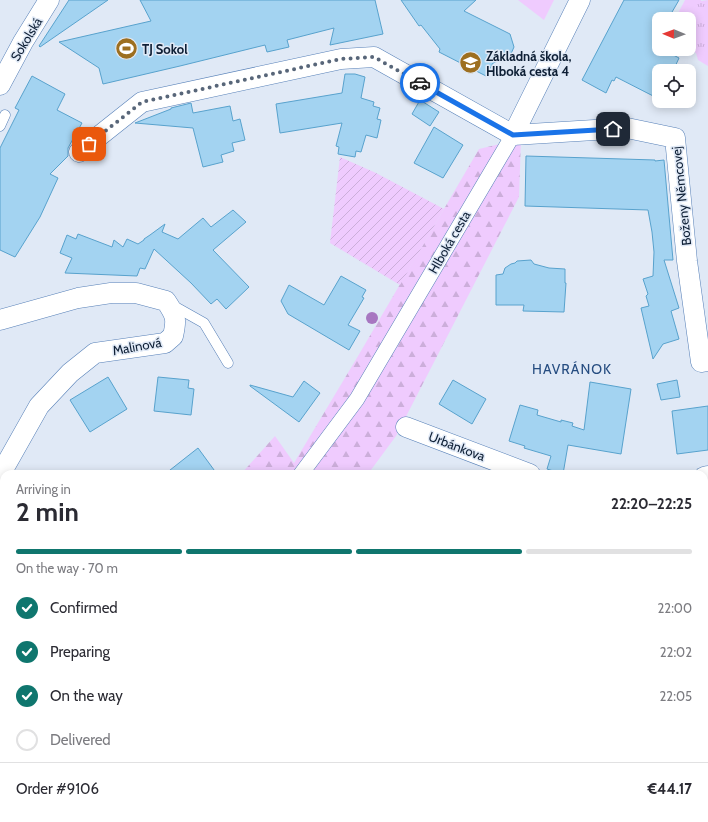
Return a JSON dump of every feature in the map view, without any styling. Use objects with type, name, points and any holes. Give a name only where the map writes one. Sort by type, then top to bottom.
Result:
[{"type":"street","name":"Sokolská","points":[[1,80],[22,42],[49,0]]},
{"type":"street","name":"Hlboká cesta","points":[[304,470],[357,399],[378,365],[513,135],[580,0]]},
{"type":"street","points":[[79,152],[142,102],[341,59],[374,57],[513,135]]},
{"type":"street","name":"Boženy Němcovej","points":[[513,135],[627,128],[675,138],[687,261],[701,362],[708,361]]},
{"type":"street","points":[[0,320],[78,298],[111,293],[136,293],[166,301]]},
{"type":"street","name":"Malinová","points":[[3,470],[39,406],[70,373],[94,353],[165,343],[173,336],[176,326],[175,314],[166,301]]},
{"type":"street","name":"Urbánkova","points":[[406,427],[519,470]]},
{"type":"lane","points":[[0,126],[5,115]]},
{"type":"lane","points":[[166,301],[204,323],[228,363]]},
{"type":"green space","points":[[518,0],[554,0],[544,20]]},
{"type":"green space","points":[[685,0],[708,0],[708,66],[698,60],[696,53],[696,12],[679,12]]},
{"type":"green space","points":[[521,139],[519,197],[396,436],[371,470],[245,470],[275,436],[294,463],[479,149]]},
{"type":"green space","points":[[340,157],[376,173],[444,209],[400,285],[330,243]]},
{"type":"building","points":[[69,0],[108,0],[40,47],[39,46]]},
{"type":"building","points":[[140,0],[375,0],[383,34],[330,45],[334,28],[287,40],[289,47],[267,52],[265,45],[103,84],[99,68],[59,42],[151,21]]},
{"type":"building","points":[[401,0],[476,0],[464,11],[510,34],[514,47],[510,56],[493,63],[486,76],[439,52],[440,49],[421,25],[419,26]]},
{"type":"building","points":[[624,0],[679,0],[672,12],[652,12],[652,56],[675,56],[679,58],[676,64],[652,64],[652,95],[616,77],[614,81],[612,80],[606,93],[582,80]]},
{"type":"building","points":[[345,74],[355,74],[365,77],[361,98],[374,102],[373,106],[380,108],[377,119],[381,120],[377,138],[366,135],[361,152],[356,151],[355,157],[338,154],[339,147],[336,146],[342,123],[280,133],[276,104],[342,93]]},
{"type":"building","points":[[32,76],[65,94],[57,110],[82,123],[68,148],[68,156],[50,174],[58,178],[40,217],[15,257],[0,250],[0,148],[19,110],[15,108]]},
{"type":"building","points":[[420,100],[439,112],[430,126],[412,114]]},
{"type":"building","points":[[191,103],[193,113],[230,106],[233,121],[240,119],[245,140],[232,143],[234,151],[221,155],[223,162],[203,167],[193,128],[135,123],[171,108]]},
{"type":"building","points":[[434,127],[463,145],[443,178],[414,163]]},
{"type":"building","points":[[526,156],[655,161],[664,160],[673,260],[664,260],[679,308],[671,311],[679,339],[663,344],[653,359],[641,308],[649,306],[646,296],[648,294],[643,279],[653,276],[654,252],[648,210],[525,206]]},
{"type":"building","points":[[233,210],[246,222],[213,250],[249,287],[226,309],[217,299],[211,304],[191,283],[154,249],[145,269],[140,268],[137,276],[65,273],[72,258],[60,253],[67,235],[76,239],[78,234],[112,247],[114,240],[123,247],[127,239],[138,244],[165,224],[162,232],[178,239],[203,218],[211,227]]},
{"type":"building","points":[[531,260],[534,264],[549,268],[565,269],[566,283],[564,312],[523,311],[524,305],[496,305],[496,275],[503,274],[505,268],[517,261]]},
{"type":"building","points":[[341,276],[366,290],[362,297],[364,298],[348,325],[360,331],[349,350],[288,314],[281,301],[289,285],[324,305]]},
{"type":"building","points":[[108,377],[127,409],[90,432],[70,400]]},
{"type":"building","points":[[158,377],[189,380],[188,388],[194,389],[191,415],[154,411]]},
{"type":"building","points":[[453,380],[486,399],[472,424],[439,404]]},
{"type":"building","points":[[677,380],[680,397],[661,400],[657,384]]},
{"type":"building","points":[[304,381],[320,393],[299,422],[250,386],[293,397]]},
{"type":"building","points":[[590,382],[631,389],[621,454],[568,445],[564,470],[550,470],[547,469],[551,456],[524,448],[525,446],[509,441],[520,405],[538,410],[537,415],[561,422],[561,420],[573,423],[572,426],[584,430]]},
{"type":"building","points":[[708,406],[708,450],[677,454],[672,411]]},
{"type":"building","points":[[198,448],[214,470],[170,470]]},
{"type":"way so far","points":[[89,144],[142,102],[341,59],[374,57],[420,83]]},
{"type":"place","name":"TJ Sokol","points":[[127,49]]},
{"type":"place","name":"Základná škola, Hlboká cesta 4","points":[[470,63]]},
{"type":"district","name":"HAVRÁNOK","points":[[572,369]]},
{"type":"route","points":[[420,83],[513,135],[613,129]]}]
